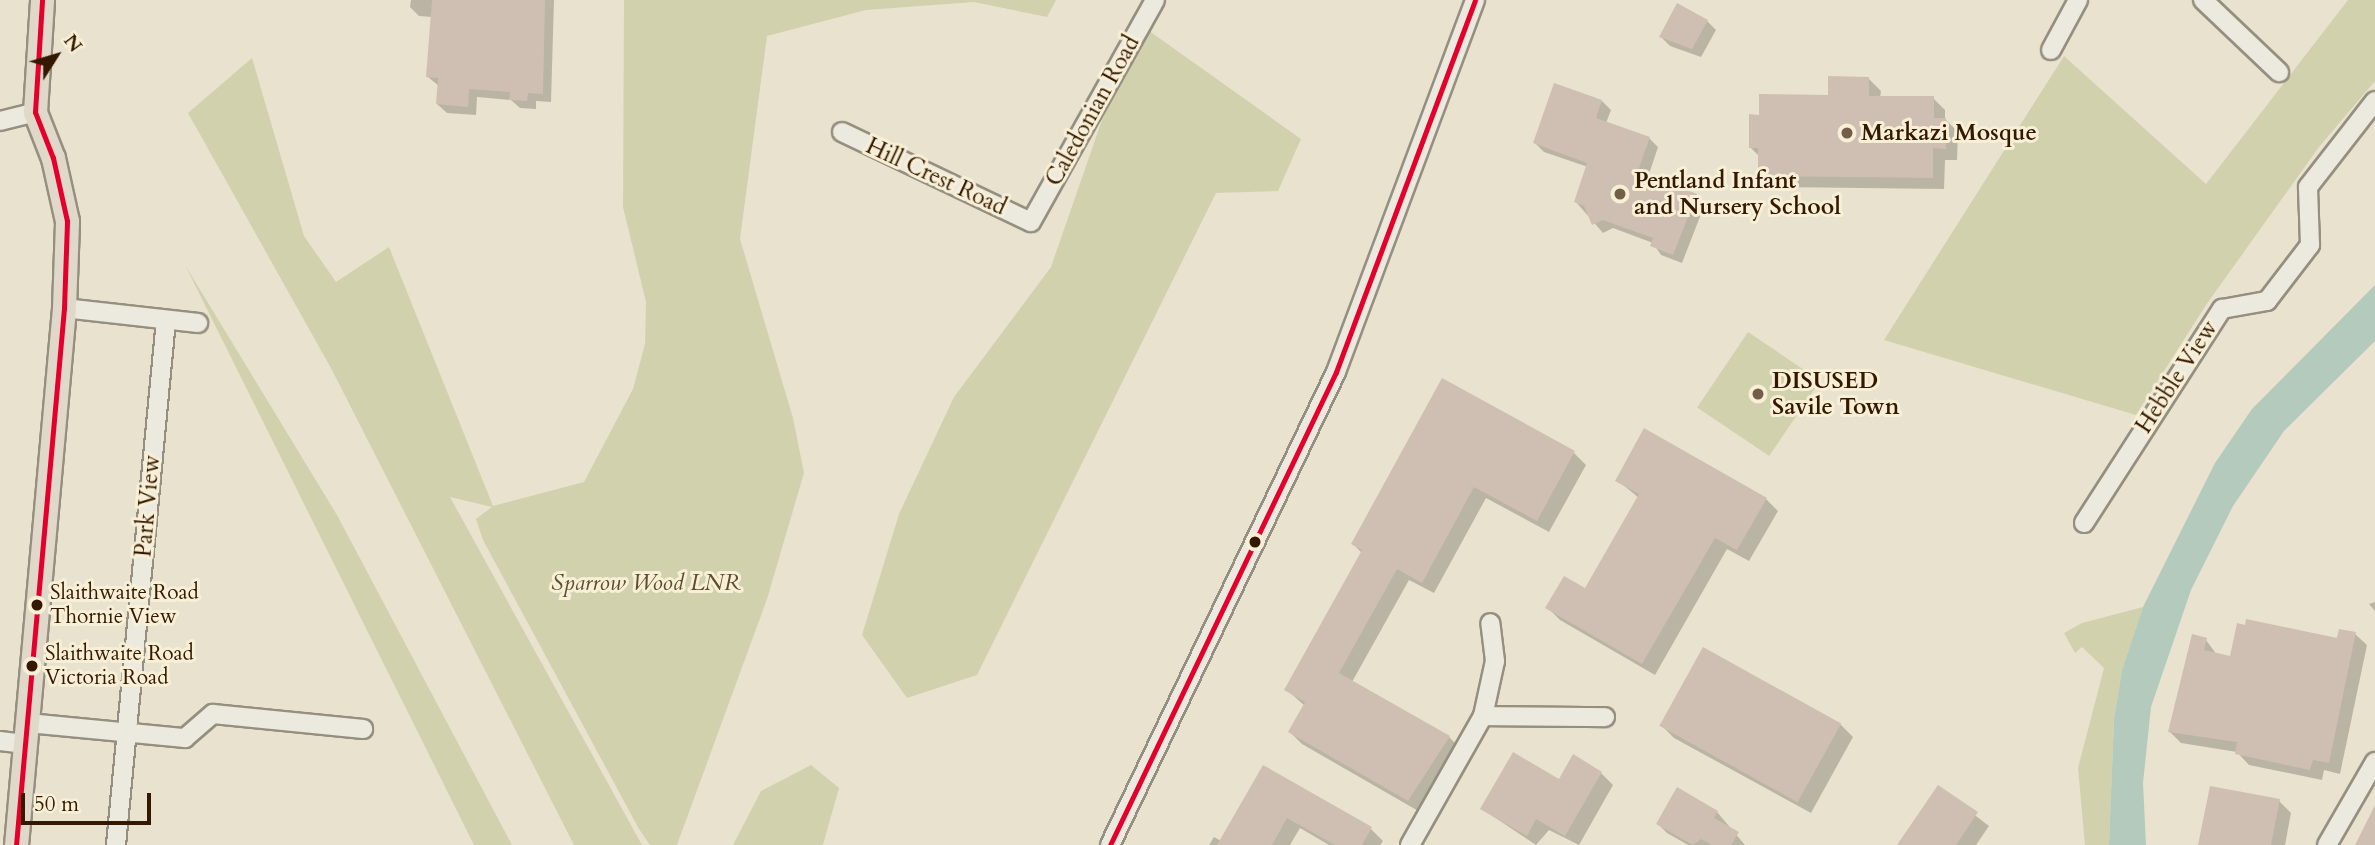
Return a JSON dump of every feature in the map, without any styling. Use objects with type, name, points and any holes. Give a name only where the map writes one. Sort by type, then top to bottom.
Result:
[{"type":"main road","points":[[16,845],[64,307],[67,221],[53,158],[35,112],[41,7]]},
{"type":"street","name":"Caledonian Road","points":[[1031,222],[1155,0]]},
{"type":"street","points":[[1110,845],[1336,372],[1475,0]]},
{"type":"street","points":[[2051,50],[2078,0]]},
{"type":"street","points":[[2203,0],[2279,72]]},
{"type":"street","name":"Hebble View","points":[[2084,523],[2222,309],[2267,301],[2310,245],[2308,187],[2375,101]]},
{"type":"street","points":[[0,121],[35,112]]},
{"type":"street","name":"Hill Crest Road","points":[[842,132],[1031,222]]},
{"type":"street","points":[[64,307],[198,323]]},
{"type":"street","name":"Park View","points":[[116,845],[166,320]]},
{"type":"street","points":[[1410,845],[1483,716],[1495,661],[1490,623]]},
{"type":"street","points":[[0,741],[27,733],[126,734],[185,738],[213,714],[363,729]]},
{"type":"street","points":[[1483,716],[1605,717]]},
{"type":"street","points":[[2327,845],[2375,762]]},
{"type":"green space","name":"Sparrow Wood LNR","points":[[624,0],[1056,0],[1047,17],[974,2],[866,10],[767,36],[740,239],[793,418],[804,473],[767,599],[677,845],[650,845],[639,829],[483,540],[476,519],[492,507],[450,497],[642,845],[574,845],[332,370],[188,113],[252,58],[304,236],[336,282],[389,247],[493,506],[584,482],[633,389],[645,344],[646,302],[623,207]]},
{"type":"green space","points":[[2348,0],[2375,0],[2375,81],[2319,147],[2206,305],[2136,415],[1884,340],[2064,56],[2206,184]]},
{"type":"green space","points":[[1145,28],[1301,139],[1278,191],[1216,193],[977,675],[907,698],[862,635],[899,514],[954,397],[1051,267],[1102,120]]},
{"type":"green space","points":[[185,265],[337,515],[512,845],[474,845]]},
{"type":"green space","name":"DISUSED Savile Town","points":[[1748,332],[1820,381],[1769,456],[1697,407]]},
{"type":"green space","points":[[2143,607],[2122,670],[2114,719],[2109,845],[2085,845],[2078,768],[2104,668],[2082,647],[2075,653],[2064,633],[2082,623]]},
{"type":"green space","points":[[811,765],[839,788],[823,845],[733,845],[761,791]]},
{"type":"shaded area","points":[[2375,285],[2375,341],[2284,431],[2233,506],[2191,590],[2151,707],[2143,783],[2146,845],[2109,845],[2114,719],[2122,670],[2143,607],[2215,463],[2252,409]]},
{"type":"building","points":[[432,0],[545,0],[543,94],[528,93],[527,101],[509,100],[510,92],[469,89],[468,107],[436,104],[438,78],[426,77]]},
{"type":"building","points":[[1677,3],[1708,20],[1692,49],[1659,37]]},
{"type":"building","name":"Markazi Mosque","points":[[1828,76],[1869,77],[1869,96],[1934,96],[1934,118],[1946,118],[1946,149],[1933,148],[1933,178],[1758,176],[1758,148],[1749,148],[1749,114],[1759,115],[1759,94],[1828,95]]},
{"type":"building","points":[[1554,83],[1602,100],[1596,118],[1650,137],[1638,171],[1697,194],[1673,255],[1650,246],[1653,238],[1603,220],[1592,225],[1584,206],[1574,202],[1587,163],[1533,143]]},
{"type":"building","points":[[1442,378],[1575,451],[1537,521],[1474,487],[1422,583],[1397,569],[1339,673],[1450,736],[1408,801],[1288,732],[1305,702],[1284,690],[1362,550],[1351,544]]},
{"type":"building","points":[[1644,428],[1767,498],[1737,550],[1715,538],[1642,664],[1545,608],[1564,576],[1585,588],[1639,494],[1615,481]]},
{"type":"building","points":[[2246,619],[2337,638],[2339,629],[2356,632],[2329,763],[2313,760],[2310,770],[2235,754],[2237,742],[2168,732],[2192,634],[2207,638],[2204,650],[2230,656],[2237,623],[2245,625]]},
{"type":"building","points":[[1703,647],[1841,724],[1798,802],[1659,726]]},
{"type":"building","points":[[1513,752],[1559,779],[1573,754],[1602,772],[1565,836],[1536,819],[1527,836],[1480,809]]},
{"type":"building","points":[[1263,765],[1372,827],[1362,845],[1335,845],[1287,818],[1272,845],[1217,845]]},
{"type":"building","points":[[1938,785],[1978,812],[1956,845],[1897,845]]},
{"type":"building","points":[[2210,786],[2280,799],[2271,845],[2198,845]]},
{"type":"building","points":[[1677,787],[1718,811],[1714,818],[1739,832],[1731,845],[1712,845],[1701,839],[1693,845],[1656,824]]},
{"type":"building","points":[[2375,805],[2375,845],[2355,845]]},
{"type":"transit line","points":[[16,845],[64,308],[67,221],[53,158],[35,112],[42,0]]},
{"type":"transit line","points":[[1110,845],[1336,372],[1475,0]]},
{"type":"place","name":"Markazi Mosque","points":[[1847,133]]},
{"type":"place","name":"Pentland Infant and Nursery School","points":[[1620,194]]},
{"type":"place","name":"DISUSED Savile Town","points":[[1758,394]]},
{"type":"place","name":"Slaithwaite Road Thornie View","points":[[37,605]]},
{"type":"place","name":"Slaithwaite Road Victoria Road","points":[[32,666]]}]
